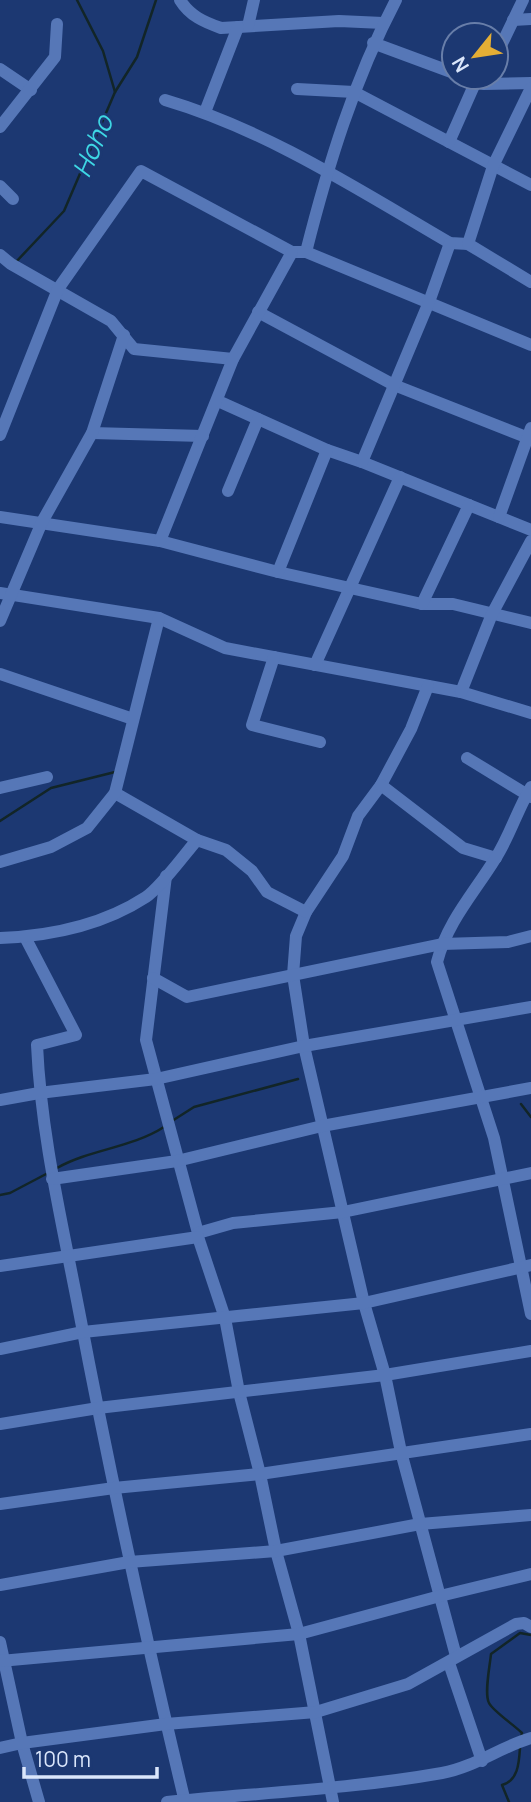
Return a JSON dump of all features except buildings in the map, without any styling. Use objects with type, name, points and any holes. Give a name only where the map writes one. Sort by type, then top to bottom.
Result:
[{"type":"street","points":[[180,0],[188,12],[203,22],[221,27],[339,21],[383,23]]},
{"type":"street","points":[[205,112],[254,0]]},
{"type":"street","points":[[306,252],[327,171],[355,92],[373,43],[396,0]]},
{"type":"street","points":[[510,26],[523,0]]},
{"type":"street","points":[[513,20],[531,19]]},
{"type":"street","points":[[0,127],[55,57],[57,24]]},
{"type":"street","points":[[373,43],[440,68]]},
{"type":"street","points":[[0,69],[31,90]]},
{"type":"street","points":[[510,82],[531,83]]},
{"type":"street","points":[[468,244],[493,166],[531,88]]},
{"type":"street","points":[[297,89],[355,92],[531,185]]},
{"type":"street","points":[[449,142],[472,91]]},
{"type":"street","points":[[165,100],[205,112],[327,171],[450,243],[468,244],[531,282]]},
{"type":"street","points":[[0,435],[58,289],[141,171],[292,252],[306,252],[531,345]]},
{"type":"street","points":[[0,186],[13,199]]},
{"type":"street","points":[[362,461],[429,302],[450,243]]},
{"type":"street","points":[[160,541],[233,359],[292,252]]},
{"type":"street","points":[[0,255],[14,266],[111,321],[134,349],[233,359]]},
{"type":"street","points":[[258,312],[394,385],[530,435],[499,517]]},
{"type":"street","points":[[0,621],[6,594],[42,522],[92,433],[124,335]]},
{"type":"street","points":[[218,401],[327,450],[362,461],[531,530]]},
{"type":"street","points":[[228,491],[258,419]]},
{"type":"street","points":[[92,433],[203,436]]},
{"type":"street","points":[[278,572],[327,450]]},
{"type":"street","points":[[315,665],[401,477]]},
{"type":"street","points":[[422,604],[469,505]]},
{"type":"street","points":[[0,517],[160,541],[278,572],[422,604],[453,604],[531,623]]},
{"type":"street","points":[[461,692],[492,614],[531,541]]},
{"type":"street","points":[[6,594],[159,618],[225,648],[461,692],[531,713]]},
{"type":"street","points":[[0,862],[51,847],[87,828],[115,793],[159,618]]},
{"type":"street","points":[[274,657],[252,725],[320,742]]},
{"type":"street","points":[[0,674],[133,719]]},
{"type":"street","points":[[428,686],[411,729],[381,785],[358,816],[343,856],[306,912],[296,936],[293,975],[304,1046],[342,1212],[385,1375],[401,1452],[440,1596],[452,1659],[482,1761]]},
{"type":"street","points":[[467,758],[529,793],[496,858],[466,901],[442,944],[437,962],[495,1138],[502,1178],[525,1266],[531,1314]]},
{"type":"street","points":[[0,788],[47,777]]},
{"type":"street","points":[[381,785],[463,848],[496,858]]},
{"type":"street","points":[[115,793],[197,840],[226,850],[252,871],[267,892],[306,912]]},
{"type":"street","points":[[0,938],[25,937],[89,925],[148,897],[197,840]]},
{"type":"street","points":[[166,876],[146,1040],[198,1235],[225,1318],[239,1392],[276,1550],[299,1634],[333,1802]]},
{"type":"street","points":[[153,978],[187,997],[442,944],[508,942],[531,936]]},
{"type":"street","points":[[25,937],[76,1035],[37,1045],[39,1093],[52,1179],[129,1562],[185,1801]]},
{"type":"street","points":[[0,1100],[156,1079],[304,1046],[531,1007]]},
{"type":"street","points":[[52,1179],[177,1161],[322,1126],[531,1088]]},
{"type":"street","points":[[0,1266],[198,1235],[233,1223],[342,1212],[531,1173]]},
{"type":"street","points":[[0,1349],[83,1332],[364,1303],[525,1266]]},
{"type":"street","points":[[0,1424],[98,1408],[385,1375],[531,1351]]},
{"type":"street","points":[[0,1504],[114,1488],[260,1474],[531,1434]]},
{"type":"street","points":[[0,1585],[129,1562],[276,1550],[420,1524],[531,1515]]},
{"type":"street","points":[[2,1661],[299,1634],[531,1574]]},
{"type":"street","points":[[0,1748],[166,1724],[316,1712],[408,1684],[516,1624],[524,1623],[531,1627]]},
{"type":"street","points":[[0,1642],[2,1661],[39,1802]]},
{"type":"street","points":[[167,1802],[330,1788],[444,1773],[482,1761],[523,1740]]},
{"type":"waterway","points":[[77,0],[103,51],[115,92]]},
{"type":"waterway","name":"Hoho","points":[[15,263],[64,211],[115,92],[137,57],[156,0]]},
{"type":"waterway","points":[[0,821],[51,788],[115,772]]},
{"type":"waterway","points":[[172,1121],[194,1107],[298,1079]]},
{"type":"waterway","points":[[521,1104],[531,1117]]},
{"type":"waterway","points":[[57,1168],[138,1140],[164,1127]]},
{"type":"waterway","points":[[0,1195],[10,1193],[48,1173]]},
{"type":"waterway","points":[[521,1738],[522,1733],[489,1703],[488,1679],[491,1654],[520,1633],[531,1635]]},
{"type":"waterway","points":[[509,1802],[502,1785],[514,1775],[520,1748]]}]
